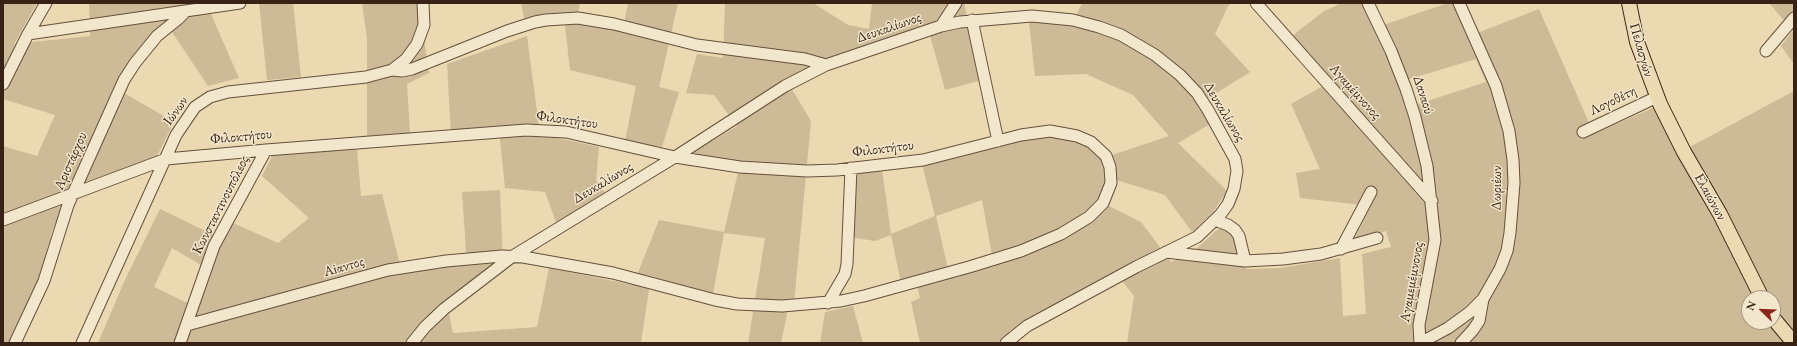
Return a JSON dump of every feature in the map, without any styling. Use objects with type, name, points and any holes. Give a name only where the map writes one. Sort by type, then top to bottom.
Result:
[{"type":"main road","name":"Πελασγών","points":[[1629,3],[1637,42],[1657,97]]},
{"type":"main road","name":"Ελαιώνων","points":[[1657,97],[1684,152],[1720,214],[1758,290]]},
{"type":"main road","points":[[1781,326],[1791,335]]},
{"type":"street","points":[[3,84],[28,34],[46,3]]},
{"type":"street","points":[[28,34],[240,3]]},
{"type":"street","name":"Ιώνων","points":[[82,343],[176,135],[188,115],[202,101],[228,92],[366,77],[392,70],[406,59],[417,44],[424,25],[423,3]]},
{"type":"street","points":[[941,26],[956,3]]},
{"type":"street","name":"Αγαμέμνονος","points":[[1256,3],[1432,201]]},
{"type":"street","name":"Δαναού","points":[[1368,3],[1397,66],[1411,105],[1426,160],[1432,201]]},
{"type":"street","name":"Δωριέων","points":[[1420,343],[1448,328],[1470,312],[1483,299],[1497,277],[1509,242],[1513,199],[1513,160],[1509,131],[1500,98],[1459,3]]},
{"type":"street","name":"Αριστάρχου","points":[[15,343],[44,281],[73,193],[129,71],[157,36],[186,11]]},
{"type":"street","name":"Δευκαλίωνος","points":[[412,343],[425,327],[444,309],[513,256],[675,157],[785,86],[826,65],[941,26],[972,20],[1032,16],[1080,22],[1111,31],[1134,42],[1155,55],[1175,70],[1185,80],[1204,103],[1235,159],[1237,171],[1234,189],[1228,204],[1215,220],[1197,237],[1027,326],[1006,343]]},
{"type":"street","points":[[392,70],[402,71],[412,69],[530,24],[546,20],[578,18],[614,24],[697,45],[805,59],[826,65]]},
{"type":"street","points":[[1766,51],[1794,18]]},
{"type":"street","points":[[972,20],[998,141]]},
{"type":"street","name":"Λογοθέτη","points":[[1583,132],[1657,97]]},
{"type":"street","name":"Φιλοκτήτου","points":[[3,220],[166,159],[531,130],[566,132],[675,157],[761,169],[807,171],[923,160],[1022,135],[1050,131],[1060,132],[1085,139],[1096,146],[1109,161],[1111,183],[1106,197],[1093,213],[1078,224],[1044,242],[1021,251],[864,296],[828,303],[768,306],[737,304],[715,300],[640,279],[513,256]]},
{"type":"street","name":"Κωνσταντινουπόλεος","points":[[180,343],[214,246],[266,150]]},
{"type":"street","points":[[828,303],[845,274],[847,264],[851,168]]},
{"type":"street","points":[[1341,249],[1371,192]]},
{"type":"street","name":"Αγαμεμέμνονος","points":[[1420,343],[1419,325],[1434,248],[1435,233],[1432,201]]},
{"type":"street","points":[[1215,220],[1228,225],[1235,230],[1239,236],[1245,261]]},
{"type":"street","points":[[1166,252],[1245,261],[1296,258],[1341,249],[1377,238]]},
{"type":"street","name":"Aiαντος","points":[[187,325],[388,270],[446,261],[513,256]]},
{"type":"street","points":[[1461,343],[1479,321],[1483,299]]},
{"type":"shaded area","points":[[3,3],[37,3],[14,44],[90,36],[89,3],[218,3],[207,5],[239,78],[208,86],[168,26],[142,46],[126,67],[117,89],[174,122],[157,156],[72,187],[52,231],[40,276],[23,319],[10,343],[3,343],[3,146],[37,156],[55,115],[3,99]]},
{"type":"shaded area","points":[[259,3],[293,3],[301,77],[267,80]]},
{"type":"shaded area","points":[[362,3],[419,3],[429,73],[407,84],[410,134],[367,137],[367,38]]},
{"type":"shaded area","points":[[521,3],[580,3],[578,14],[624,24],[628,3],[678,3],[659,87],[679,92],[662,147],[625,141],[636,86],[570,70],[564,16],[525,22]]},
{"type":"shaded area","points":[[725,3],[813,3],[848,25],[869,29],[872,3],[964,3],[982,80],[945,90],[928,28],[787,81],[811,121],[794,304],[789,304],[781,343],[748,343],[765,238],[724,233],[713,294],[651,276],[641,343],[98,343],[124,282],[160,209],[218,237],[231,222],[278,243],[309,218],[262,176],[273,154],[357,149],[361,196],[382,194],[402,272],[441,265],[467,265],[462,192],[500,190],[503,264],[447,304],[453,333],[537,327],[549,268],[633,285],[659,220],[724,232],[740,164],[687,156],[737,126],[714,95],[686,93],[697,54],[723,58]],"holes":[[[172,248],[211,271],[196,307],[154,287]]]},
{"type":"shaded area","points":[[1082,3],[1232,3],[1228,6],[1215,34],[1250,72],[1199,104],[1210,124],[1178,143],[1227,191],[1213,212],[1192,232],[1165,195],[1110,178],[1101,202],[1141,222],[1171,262],[1192,253],[1218,229],[1231,229],[1241,248],[1246,269],[1280,268],[1340,258],[1343,316],[1366,314],[1362,254],[1391,247],[1386,231],[1354,240],[1371,206],[1300,198],[1296,173],[1320,169],[1291,104],[1330,82],[1292,36],[1324,11],[1342,3],[1365,3],[1377,27],[1448,3],[1453,3],[1467,37],[1539,9],[1594,134],[1666,102],[1688,148],[1794,91],[1794,343],[1127,343],[1134,296],[1119,277],[1009,331],[1009,343],[920,343],[911,302],[920,298],[916,281],[901,283],[891,235],[875,241],[849,237],[855,172],[882,169],[891,234],[935,216],[922,164],[1008,139],[1055,135],[1075,139],[1095,148],[1103,158],[1169,136],[1133,95],[1086,74],[1035,76],[1029,22],[1050,20],[1074,21]],"holes":[[[1476,59],[1486,82],[1409,107],[1399,82]],[[982,200],[994,266],[950,278],[936,216]]]},
{"type":"shaded area","points":[[1769,3],[1794,3],[1794,64],[1781,46],[1793,31]]},
{"type":"shaded area","points":[[527,36],[540,134],[599,147],[596,180],[607,196],[557,225],[545,192],[505,188],[499,130],[451,133],[447,64]]},
{"type":"shaded area","points":[[853,306],[863,343],[820,343],[825,312]]}]
